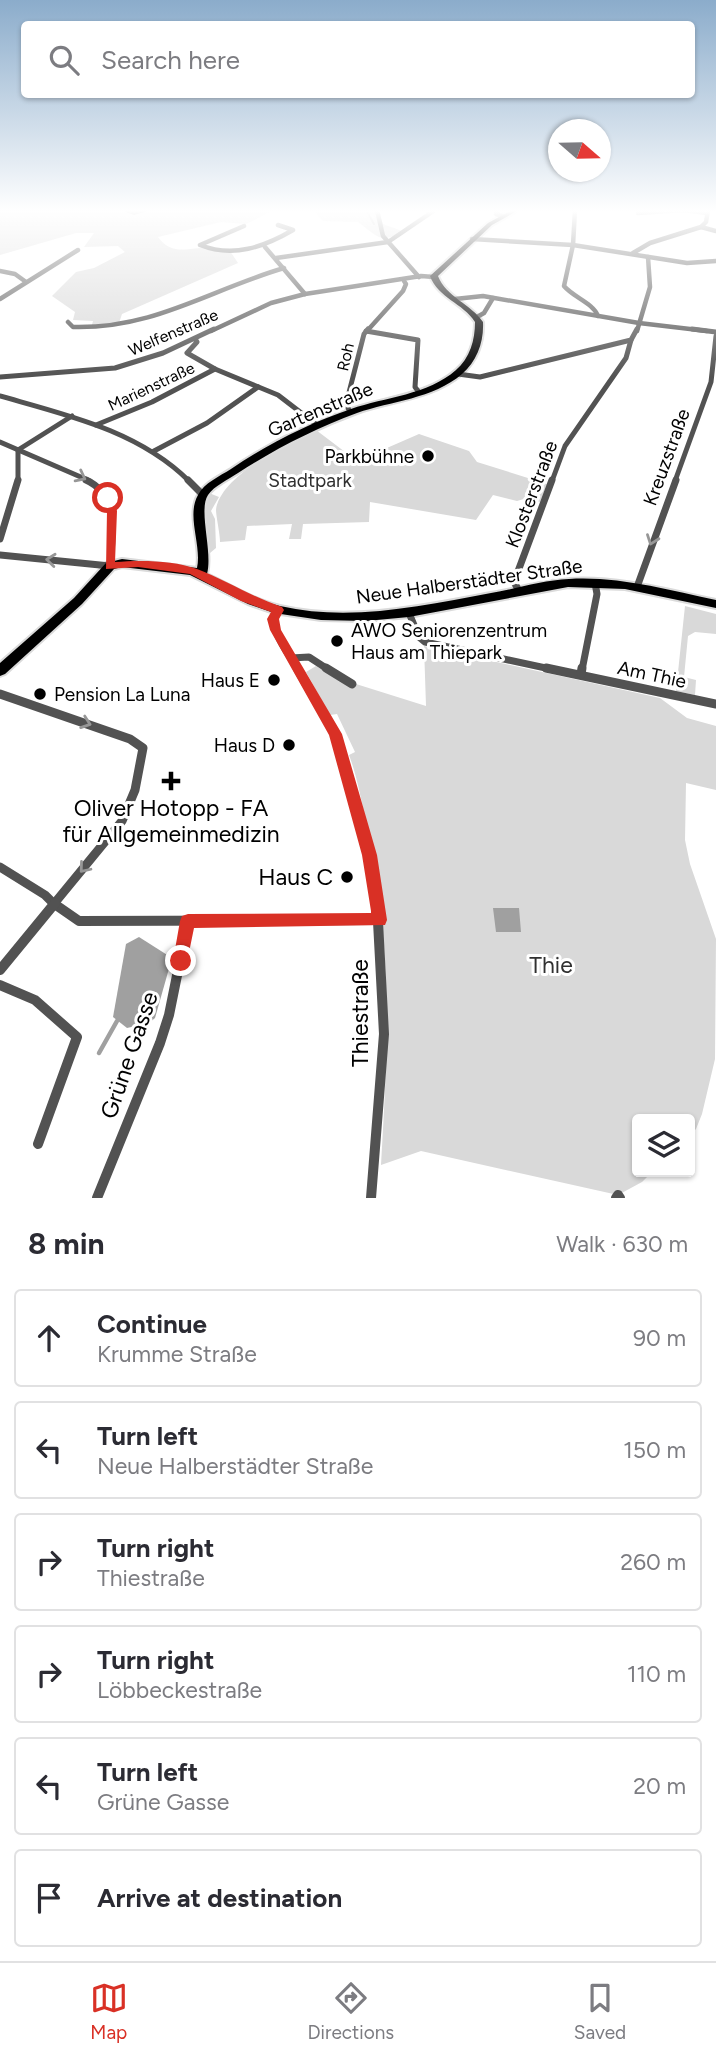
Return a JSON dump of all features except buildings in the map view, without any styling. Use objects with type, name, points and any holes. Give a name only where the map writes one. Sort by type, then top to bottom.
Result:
[{"type":"main road","points":[[445,266],[434,277],[440,287],[477,317],[480,329],[477,344],[469,360],[457,374]]},
{"type":"main road","name":"Gartenstraße","points":[[202,494],[276,445],[317,425],[444,382],[457,374]]},
{"type":"main road","points":[[201,574],[204,554],[199,504],[202,494]]},
{"type":"main road","name":"Neue Halberstädter Straße","points":[[110,566],[138,564],[201,574],[245,598],[278,610],[337,617],[409,613],[568,583],[637,587],[716,604]]},
{"type":"main road","points":[[0,671],[78,601],[110,566]]},
{"type":"street","points":[[0,299],[52,266]]},
{"type":"street","points":[[409,266],[419,277]]},
{"type":"street","points":[[568,266],[564,285],[572,295],[596,310],[597,316]]},
{"type":"street","name":"Klosterstraße","points":[[519,591],[514,582],[565,446],[623,356],[639,323],[650,287],[649,266]]},
{"type":"street","points":[[68,322],[73,327],[115,328],[172,312],[240,283],[284,268],[305,294]]},
{"type":"street","points":[[0,271],[15,274],[26,282]]},
{"type":"street","name":"Welfenstraße","points":[[0,377],[115,368],[151,358],[253,310],[305,294],[434,277]]},
{"type":"street","name":"Roh","points":[[350,412],[346,404],[366,331],[403,290],[406,284],[404,281]]},
{"type":"street","points":[[455,299],[471,296],[493,298],[716,334]]},
{"type":"street","points":[[477,317],[484,313],[493,298]]},
{"type":"street","points":[[366,331],[418,340],[415,387],[418,391]]},
{"type":"street","name":"Kreuzstraße","points":[[637,587],[713,381],[716,334]]},
{"type":"street","points":[[195,339],[197,342],[187,353],[215,369],[285,399],[317,425]]},
{"type":"street","points":[[457,374],[481,377],[607,350],[631,340]]},
{"type":"street","name":"Marienstraße","points":[[96,425],[152,402],[215,369]]},
{"type":"street","points":[[154,451],[207,423],[258,387]]},
{"type":"street","points":[[0,396],[72,416],[154,451],[186,476],[196,491],[202,494]]},
{"type":"street","points":[[18,450],[72,416]]},
{"type":"street","points":[[0,442],[83,477],[104,493],[112,511],[110,566],[0,555]]},
{"type":"street","points":[[0,539],[18,485],[18,450]]},
{"type":"street","points":[[581,674],[597,594],[595,583]]},
{"type":"street","name":"Thiestraße","points":[[278,610],[273,619],[275,630],[335,734],[367,844],[379,920],[384,1034],[371,1198]]},
{"type":"street","name":"Am Thie","points":[[409,613],[419,637],[425,642],[716,704]]},
{"type":"street","points":[[291,658],[309,657],[352,684]]},
{"type":"street","points":[[0,694],[130,739],[143,748],[135,790],[122,821],[0,970]]},
{"type":"street","points":[[0,867],[45,895],[54,905],[79,921],[379,920]]},
{"type":"street","name":"Grüne Gasse","points":[[97,1198],[160,1043],[169,1015],[188,921]]},
{"type":"street","points":[[0,985],[35,1000],[77,1037],[38,1144]]},
{"type":"green space","points":[[231,266],[122,314],[118,326],[91,328],[93,321],[73,320],[75,312],[52,296],[76,272],[94,268]]},
{"type":"green space","name":"Stadtpark","points":[[316,430],[357,461],[419,434],[469,451],[477,462],[547,484],[540,502],[527,498],[517,501],[493,495],[476,520],[370,502],[369,522],[303,524],[301,539],[289,539],[292,524],[247,526],[245,540],[220,542],[216,510],[220,497],[229,485],[257,462]]},
{"type":"green space","points":[[209,493],[219,497],[211,511],[215,519],[216,548],[210,553],[204,504]]},
{"type":"green space","points":[[685,606],[716,614],[716,634],[695,632],[688,636],[684,677],[696,680],[695,695],[676,691]]},
{"type":"green space","name":"Thie","points":[[424,646],[660,698],[687,718],[716,726],[716,790],[686,783],[685,840],[690,864],[716,939],[715,1059],[702,1114],[695,1130],[695,1114],[632,1114],[632,1177],[647,1177],[618,1195],[421,1151],[381,1165],[386,993],[381,908],[375,865],[359,788],[349,755],[355,752],[337,714],[330,715],[306,672],[316,666],[349,686],[356,684],[426,706]]},
{"type":"shaded area","points":[[493,908],[519,908],[521,932],[496,932]]},
{"type":"shaded area","points":[[139,937],[172,958],[155,1018],[149,1023],[127,1028],[113,1017],[126,944]]},
{"type":"waterway","points":[[99,1053],[117,1021]]},
{"type":"place","name":"Parkbühne","points":[[428,456]]},
{"type":"place","name":"AWO Seniorenzentrum Haus am Thiepark","points":[[337,641]]},
{"type":"place","name":"Haus E","points":[[274,680]]},
{"type":"place","name":"Pension La Luna","points":[[40,694]]},
{"type":"place","name":"Haus D","points":[[289,745]]},
{"type":"place","name":"Oliver Hotopp - FA für Allgemeinmedizin","points":[[171,781]]},
{"type":"place","name":"Haus C","points":[[347,877]]},
{"type":"route","points":[[108,498],[112,511],[110,566],[121,563],[138,564],[192,571],[245,598],[278,610],[273,619],[275,630],[335,734],[370,855],[379,920],[188,921],[181,961]]}]
